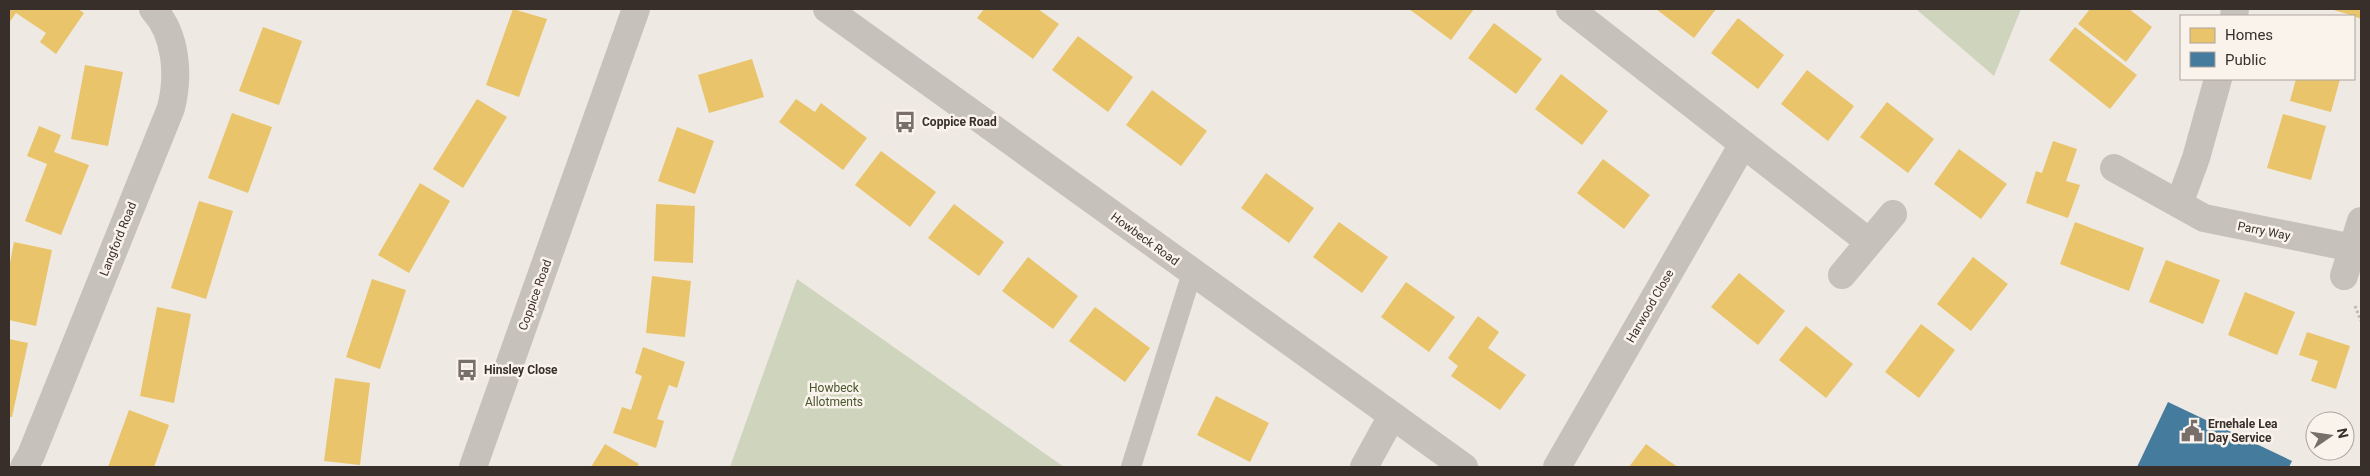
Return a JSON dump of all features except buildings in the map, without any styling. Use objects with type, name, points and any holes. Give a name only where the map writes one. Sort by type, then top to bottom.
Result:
[{"type":"street","name":"Langford Road","points":[[24,467],[31,454],[170,108],[176,76],[174,61],[166,31],[153,9]]},
{"type":"street","name":"Coppice Road","points":[[473,467],[636,9]]},
{"type":"street","name":"Howbeck Road","points":[[827,9],[1464,467]]},
{"type":"street","points":[[1570,9],[1869,242]]},
{"type":"street","points":[[2179,204],[2196,158],[2218,80]]},
{"type":"street","name":"Harwood Close","points":[[1557,467],[1743,144]]},
{"type":"street","name":"Parry Way","points":[[2114,168],[2204,218],[2353,248]]},
{"type":"street","points":[[1842,275],[1893,214]]},
{"type":"street","points":[[2344,276],[2361,221]]},
{"type":"street","points":[[1364,467],[1392,416]]},
{"type":"lane","points":[[1131,467],[1192,273]]},
{"type":"green space","points":[[1916,9],[2021,9],[1994,76]]},
{"type":"green space","name":"Howbeck Allotments","points":[[797,279],[1064,467],[730,467]]},
{"type":"place","name":"Coppice Road","points":[[905,122]]},
{"type":"place","name":"Hinsley Close","points":[[467,370]]},
{"type":"place","name":"Ernehale Lea Day Service","points":[[2192,431]]}]
